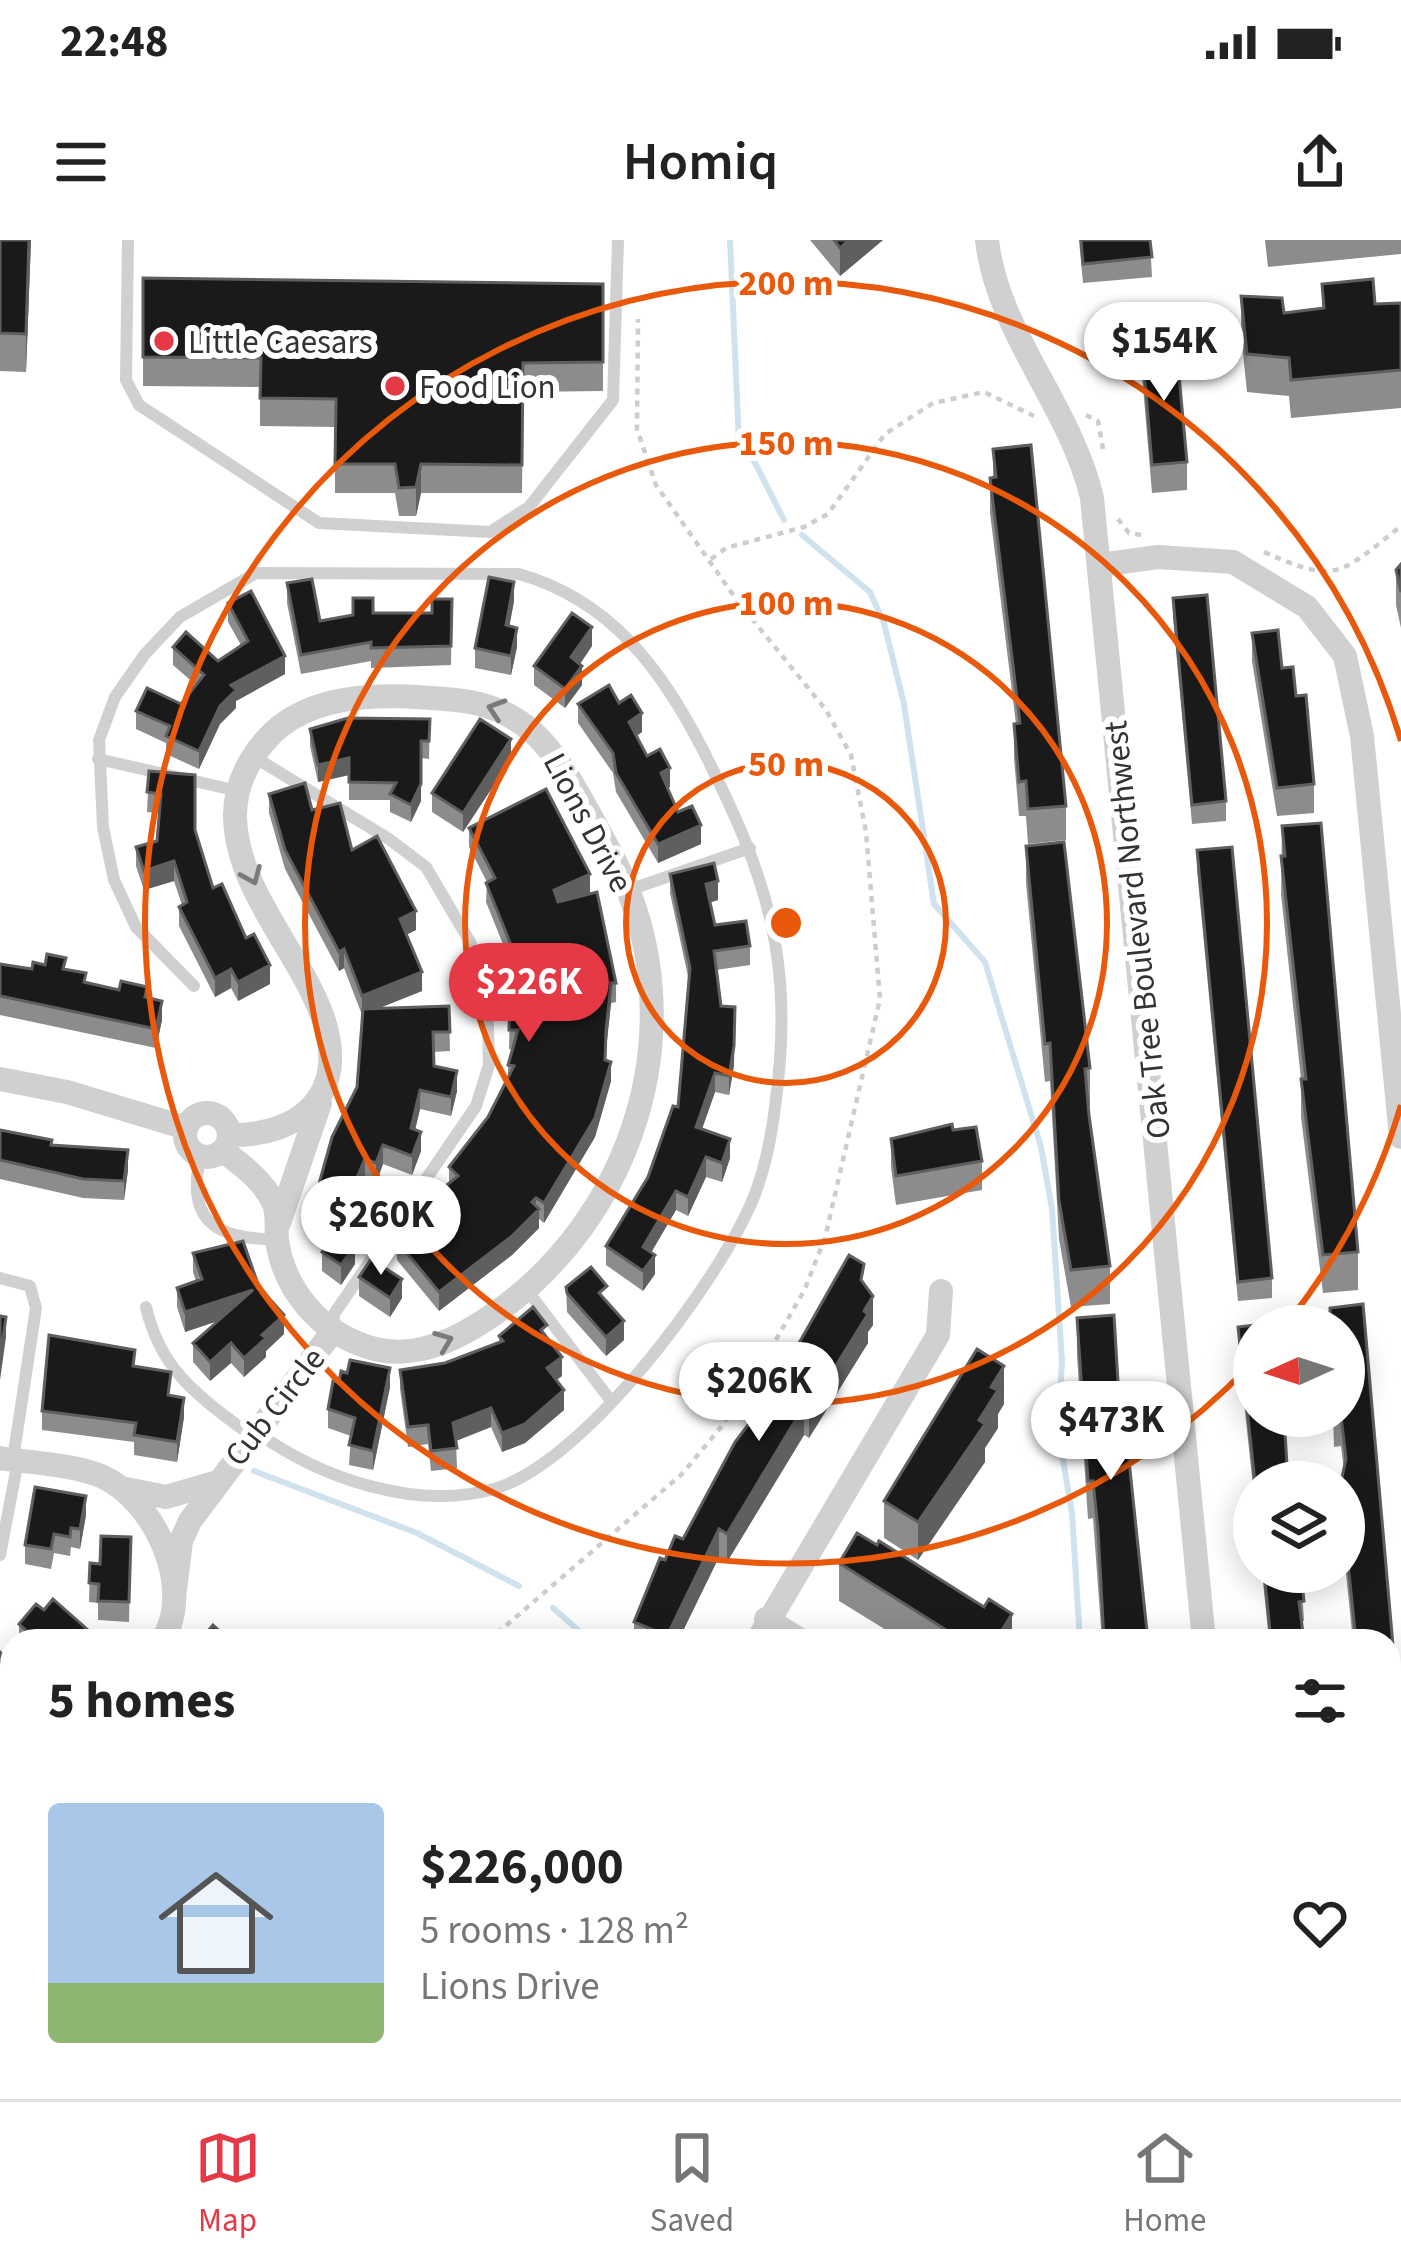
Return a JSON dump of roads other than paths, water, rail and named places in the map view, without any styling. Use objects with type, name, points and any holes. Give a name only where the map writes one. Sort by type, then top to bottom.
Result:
[{"type":"street","name":"Oak Tree Boulevard Northwest","points":[[987,240],[993,277],[1084,464],[1100,565],[1203,1629]]},
{"type":"street","points":[[1100,565],[1202,556],[1254,570],[1307,607],[1345,656],[1362,736],[1401,1136]]},
{"type":"street","name":"Lions Drive","points":[[277,1234],[323,1095],[326,1024],[247,868],[235,819],[238,790],[253,757],[292,717],[351,698],[455,700],[508,712],[526,722],[560,761],[628,890],[643,940],[651,1004],[635,1127],[591,1219],[527,1290],[467,1332],[422,1349],[369,1348],[333,1331]]},
{"type":"street","points":[[0,1079],[67,1092],[183,1127]]},
{"type":"street","points":[[323,1095],[302,1119],[273,1133],[218,1147],[183,1140],[183,1127],[190,1117],[205,1113],[219,1117],[218,1147],[274,1204],[277,1234],[298,1295],[333,1331]]},
{"type":"street","points":[[762,1629],[938,1335],[941,1291]]},
{"type":"street","name":"Cub Circle","points":[[165,1629],[176,1590],[181,1540],[252,1432],[333,1331]]},
{"type":"street","name":"Cub Circle","points":[[10,1460],[80,1470],[126,1489],[166,1497],[216,1482]]},
{"type":"street","points":[[126,1489],[155,1530],[176,1590]]},
{"type":"lane","points":[[128,240],[125,380],[139,405],[319,523],[490,532],[511,524],[529,507],[613,400],[618,240]]},
{"type":"lane","points":[[127,287],[151,287]]},
{"type":"lane","points":[[599,293],[617,293]]},
{"type":"lane","points":[[146,1307],[159,1353],[170,1368],[252,1432],[289,1453],[341,1475],[413,1495],[456,1496],[497,1488],[545,1464],[610,1401],[688,1306],[735,1233],[760,1178],[775,1110],[781,1008],[773,926],[750,848],[673,691],[642,649],[559,590],[519,574],[290,570],[242,578],[180,617],[145,654],[105,718],[98,759],[103,827],[119,892],[149,944],[194,986]]},
{"type":"lane","points":[[253,757],[389,838],[426,867],[470,941],[487,993],[489,1065],[476,1106],[449,1153],[334,1314],[333,1331]]},
{"type":"lane","points":[[98,759],[238,790]]},
{"type":"lane","points":[[628,890],[750,848]]},
{"type":"lane","points":[[218,1147],[195,1186],[204,1217],[230,1235],[277,1234]]},
{"type":"lane","points":[[0,1278],[30,1286],[35,1308],[0,1555]]},
{"type":"lane","points":[[527,1290],[610,1401]]},
{"type":"waterway","points":[[730,240],[739,443],[754,461],[784,520]]},
{"type":"waterway","points":[[802,535],[870,592],[884,623],[904,704],[934,904],[985,962],[1041,1147],[1052,1209],[1062,1361],[1058,1430],[1072,1513],[1079,1629]]},
{"type":"waterway","points":[[254,1471],[417,1533],[519,1586]]},
{"type":"waterway","points":[[553,1608],[577,1629]]},
{"type":"place","name":"Little Caesars","points":[[164,341]]},
{"type":"place","name":"Food Lion","points":[[395,386]]}]
